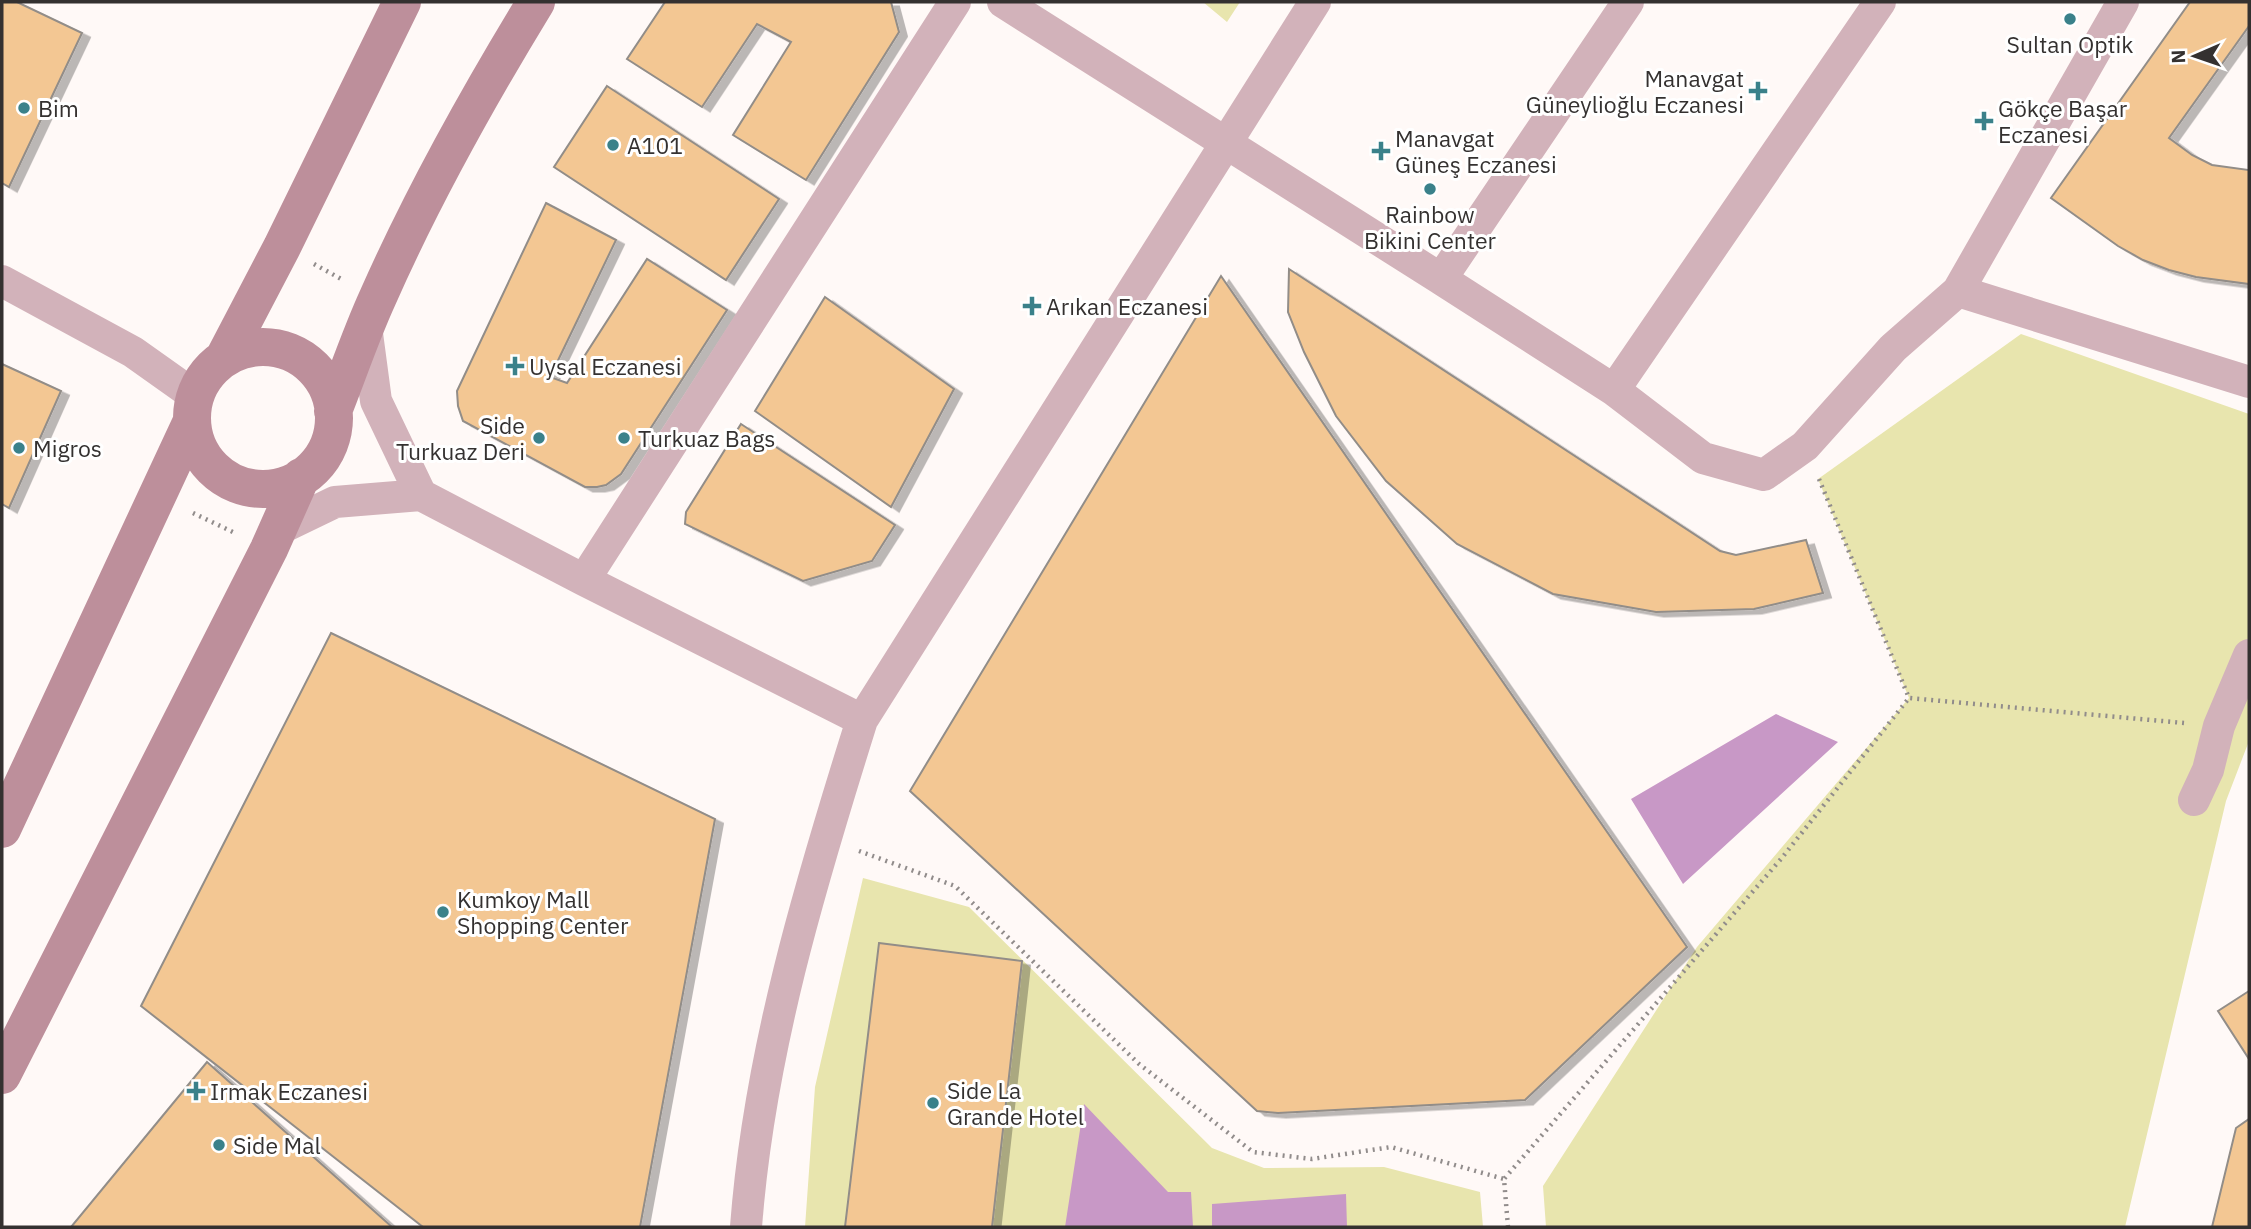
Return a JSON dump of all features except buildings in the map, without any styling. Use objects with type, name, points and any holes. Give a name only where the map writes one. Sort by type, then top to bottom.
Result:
[{"type":"main road","points":[[2,829],[204,388],[282,247],[402,2]]},
{"type":"main road","points":[[333,411],[372,312],[430,187],[479,96],[537,2]]},
{"type":"main road","points":[[270,347],[294,354],[313,368],[327,388],[333,411],[332,434],[321,463],[289,484],[268,489],[245,487],[224,478],[208,463],[196,443],[204,388],[246,349],[270,347]]},
{"type":"main road","points":[[2,1075],[273,540],[300,477]]},
{"type":"street","points":[[584,580],[955,2]]},
{"type":"street","points":[[1003,2],[1614,390],[1703,458],[1764,474],[1805,446],[1893,348],[1958,291],[2123,2]]},
{"type":"street","points":[[746,1227],[751,1166],[772,1043],[825,839],[862,720],[1315,2]]},
{"type":"street","points":[[1441,279],[1628,2]]},
{"type":"street","points":[[1614,390],[1881,2]]},
{"type":"street","points":[[2,281],[204,388]]},
{"type":"street","points":[[1958,291],[2249,382]]},
{"type":"street","points":[[372,312],[376,401],[421,495]]},
{"type":"street","points":[[273,540],[335,502],[421,495],[862,720]]},
{"type":"street","points":[[2194,800],[2208,770],[2219,726],[2249,655]]},
{"type":"path","points":[[282,247],[372,312]]},
{"type":"path","points":[[1805,446],[1909,698]]},
{"type":"path","points":[[157,495],[273,540]]},
{"type":"path","points":[[1909,698],[2219,726]]},
{"type":"path","points":[[1508,1227],[1503,1179],[1782,859],[1909,698]]},
{"type":"path","points":[[825,839],[955,886],[1139,1064],[1253,1152],[1312,1159],[1391,1147],[1503,1179]]},
{"type":"shaded area","points":[[1203,2],[1240,2],[1227,22]]},
{"type":"shaded area","points":[[2021,334],[2249,414],[2249,741],[2226,801],[2125,1227],[1546,1227],[1543,1186],[1697,947],[1909,698],[1818,479]]},
{"type":"shaded area","points":[[1776,714],[1838,742],[1683,884],[1631,799]]},
{"type":"shaded area","points":[[863,878],[969,907],[1212,1148],[1264,1168],[1384,1167],[1480,1192],[1483,1227],[805,1227],[815,1087]]},
{"type":"shaded area","points":[[1084,1104],[1168,1192],[1191,1192],[1193,1227],[1065,1227]]},
{"type":"shaded area","points":[[1346,1194],[1347,1227],[1212,1227],[1212,1204]]},
{"type":"place","name":"Sultan Optik","points":[[2070,19]]},
{"type":"place","name":"Manavgat Güneylioğlu Eczanesi","points":[[1758,91]]},
{"type":"place","name":"Bim","points":[[24,108]]},
{"type":"place","name":"Gökçe Başar Eczanesi","points":[[1984,121]]},
{"type":"place","name":"A101","points":[[613,145]]},
{"type":"place","name":"Manavgat Güneş Eczanesi","points":[[1381,151]]},
{"type":"place","name":"Rainbow Bikini Center","points":[[1430,189]]},
{"type":"place","name":"Arıkan Eczanesi","points":[[1032,306]]},
{"type":"place","name":"Uysal Eczanesi","points":[[515,366]]},
{"type":"place","name":"Side Turkuaz Deri","points":[[539,438]]},
{"type":"place","name":"Turkuaz Bags","points":[[624,438]]},
{"type":"place","name":"Migros","points":[[19,448]]},
{"type":"place","name":"Kumkoy Mall Shopping Center","points":[[443,912]]},
{"type":"place","name":"Irmak Eczanesi","points":[[196,1091]]},
{"type":"place","name":"Side La Grande Hotel","points":[[933,1103]]},
{"type":"place","name":"Side Mal","points":[[219,1145]]}]
